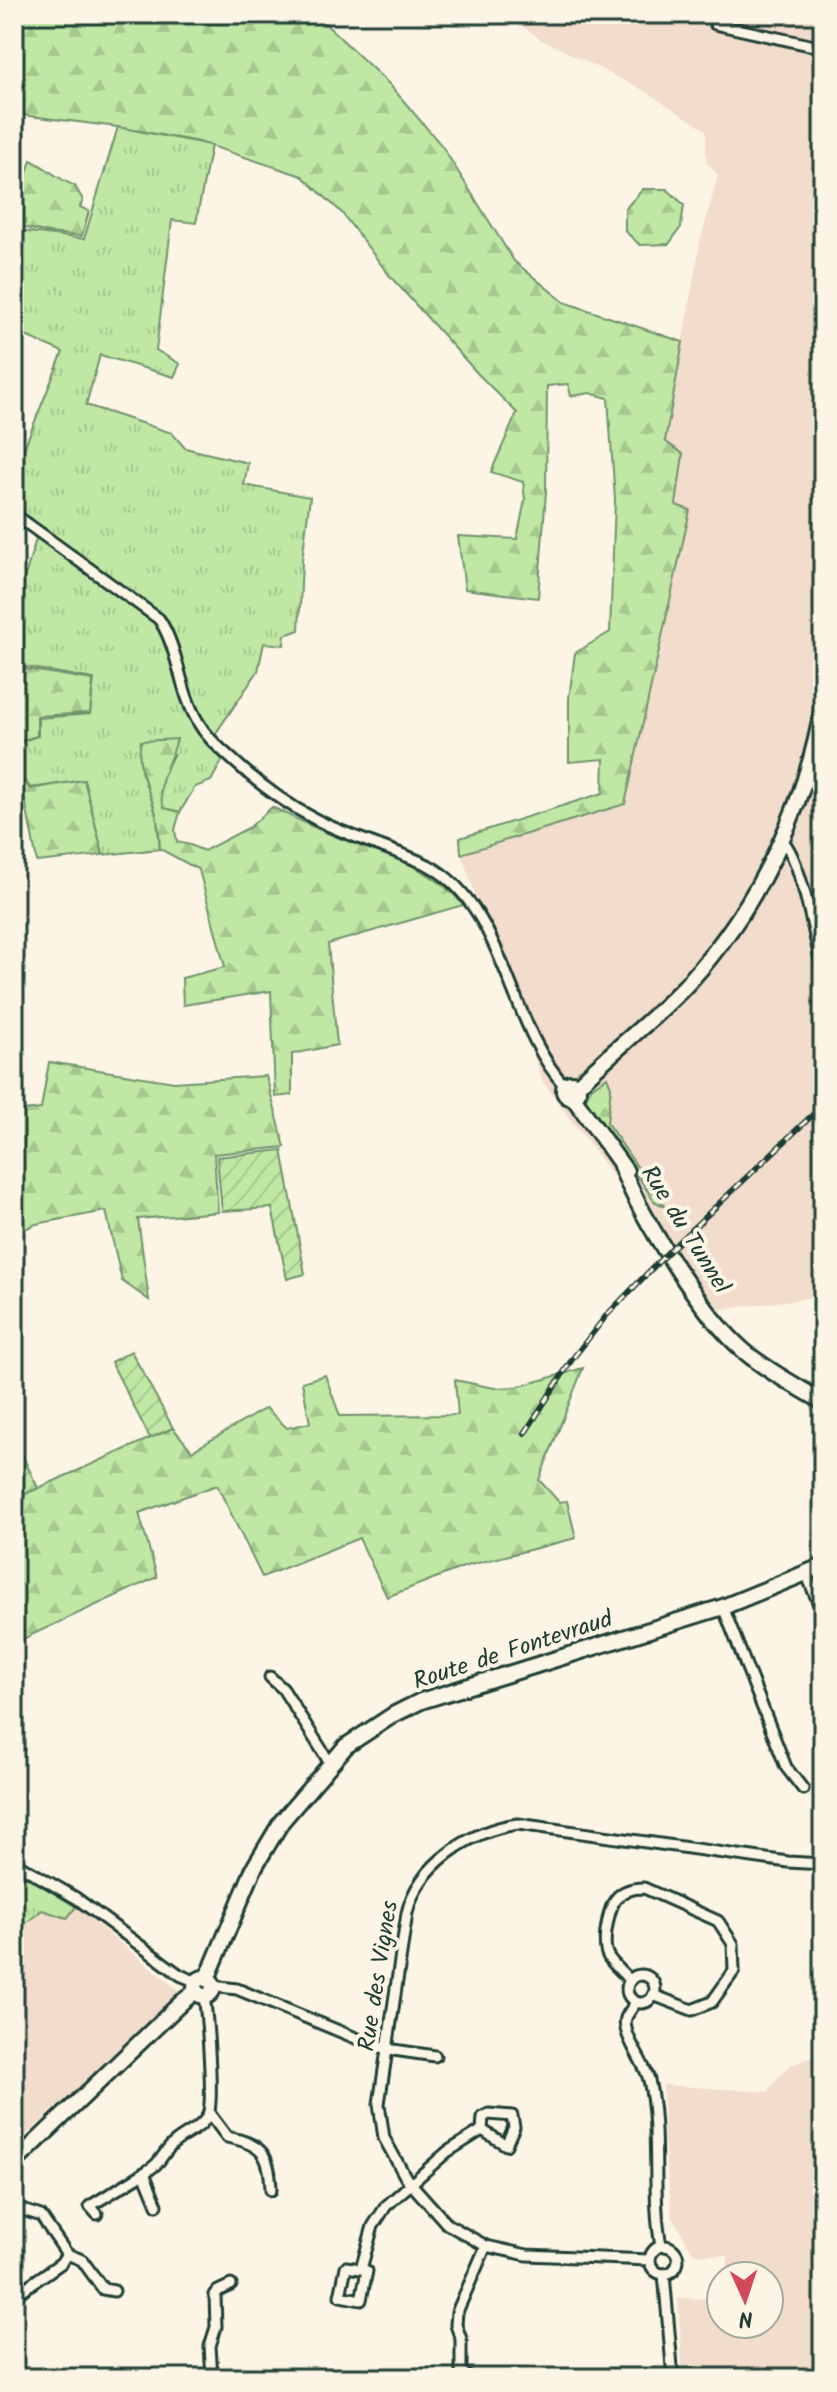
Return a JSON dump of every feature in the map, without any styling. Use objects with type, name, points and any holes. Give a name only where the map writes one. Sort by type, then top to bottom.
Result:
[{"type":"street","points":[[715,24],[823,48]]},
{"type":"street","points":[[14,514],[159,619],[166,630],[196,719],[215,743],[247,773],[313,818],[428,865],[442,872],[454,884],[480,920],[495,949],[539,1050],[572,1090],[689,981],[735,921],[782,840],[803,783],[823,705]]},
{"type":"street","points":[[782,840],[789,846],[796,864],[823,972]]},
{"type":"street","name":"Rue du Tunnel","points":[[572,1090],[621,1166],[668,1252],[713,1316],[748,1355],[823,1402]]},
{"type":"street","name":"Route de Fontevraud","points":[[14,2163],[182,2002],[203,1987],[268,1841],[330,1763],[354,1739],[421,1701],[723,1607],[823,1566]]},
{"type":"street","points":[[806,1573],[823,1614]]},
{"type":"street","points":[[723,1607],[786,1767],[803,1789]]},
{"type":"street","points":[[270,1677],[283,1689],[330,1763]]},
{"type":"street","name":"Rue des Vignes","points":[[649,2260],[527,2255],[486,2246],[447,2224],[411,2186],[390,2151],[381,2125],[379,2104],[407,1913],[414,1889],[440,1861],[480,1834],[518,1824],[773,1860],[823,1864]]},
{"type":"street","points":[[14,1862],[76,1898],[180,1975],[203,1987],[237,1989],[387,2049],[435,2056]]},
{"type":"street","points":[[630,1981],[608,1956],[605,1943],[609,1910],[618,1895],[631,1888],[644,1888],[718,1921],[733,1944],[734,1971],[712,2002],[692,2010],[653,1995]]},
{"type":"street","points":[[642,1976],[650,1979],[654,1986],[653,1995],[644,2003],[636,2002],[628,1993],[630,1981],[642,1976]]},
{"type":"street","points":[[203,1987],[211,2120],[227,2137],[250,2142],[259,2148],[270,2168],[271,2190]]},
{"type":"street","points":[[636,2002],[626,2017],[626,2026],[642,2060],[652,2095],[661,2246]]},
{"type":"street","points":[[97,2214],[90,2206],[162,2161],[170,2147],[211,2120]]},
{"type":"street","points":[[361,2269],[373,2226],[386,2206],[447,2152],[482,2130]]},
{"type":"street","points":[[144,2173],[157,2205]]},
{"type":"street","points":[[14,2207],[41,2216],[67,2254],[82,2260],[103,2289],[114,2291]]},
{"type":"street","points":[[470,2378],[461,2371],[457,2312],[486,2246]]},
{"type":"street","points":[[661,2246],[672,2248],[678,2258],[674,2269],[664,2274],[654,2270],[649,2260],[653,2251],[661,2246]]},
{"type":"street","points":[[14,2296],[61,2263],[67,2254]]},
{"type":"street","points":[[664,2274],[673,2378]]},
{"type":"street","points":[[212,2378],[210,2346],[216,2327],[215,2295],[231,2285]]},
{"type":"shaded area","points":[[506,14],[823,14],[823,1296],[701,1312],[649,1225],[543,1082],[461,854],[625,804],[689,510],[676,505],[683,454],[665,441],[700,243],[718,175],[706,162],[706,130],[643,90],[540,39]]},
{"type":"shaded area","points":[[14,1869],[76,1907],[182,1993],[14,2146]]},
{"type":"shaded area","points":[[812,2057],[823,2058],[823,2378],[683,2378],[678,2298],[705,2299],[705,2340],[785,2340],[785,2260],[728,2260],[728,2256],[694,2254],[672,2216],[664,2141],[663,2085],[768,2092],[791,2065]]},
{"type":"green space","points":[[315,14],[390,85],[442,146],[514,261],[564,302],[683,342],[665,441],[683,454],[676,505],[690,510],[625,804],[461,854],[460,838],[603,793],[604,759],[569,762],[569,698],[575,653],[610,632],[615,500],[608,398],[590,393],[571,396],[568,384],[547,386],[546,492],[538,598],[465,589],[458,536],[517,539],[525,500],[523,482],[491,472],[517,413],[390,276],[341,212],[302,176],[199,142],[118,127],[14,114],[14,15]]},
{"type":"green space","points":[[118,127],[211,145],[196,223],[172,220],[156,350],[180,364],[174,377],[100,355],[86,405],[172,433],[185,448],[248,463],[244,485],[310,497],[302,561],[299,630],[285,635],[284,645],[264,643],[258,671],[216,733],[222,761],[211,781],[195,787],[180,812],[163,808],[160,793],[173,755],[141,771],[156,812],[160,849],[103,855],[84,780],[31,788],[21,777],[17,743],[38,736],[38,718],[90,714],[94,679],[26,667],[14,668],[14,613],[36,539],[14,512],[14,473],[63,352],[14,331],[14,230],[84,239]]},
{"type":"green space","points":[[31,160],[75,186],[83,200],[80,207],[89,211],[82,236],[22,227],[14,232],[14,199],[21,192]]},
{"type":"green space","points":[[643,189],[667,189],[684,205],[681,227],[669,244],[640,245],[625,231],[625,209]]},
{"type":"green space","points":[[14,670],[93,680],[90,713],[37,716],[37,736],[19,741],[16,738]]},
{"type":"green space","points":[[177,739],[164,773],[161,799],[164,808],[180,812],[175,830],[177,842],[204,851],[250,827],[272,807],[326,833],[420,870],[436,879],[463,905],[328,944],[337,1045],[292,1054],[292,1095],[275,1097],[271,991],[183,1005],[182,978],[225,967],[199,870],[160,849],[156,815],[141,768],[141,741]]},
{"type":"green space","points":[[21,779],[30,789],[84,780],[103,855],[37,862]]},
{"type":"green space","points":[[49,1062],[174,1082],[266,1076],[285,1147],[214,1154],[218,1212],[138,1219],[149,1300],[122,1281],[106,1211],[36,1224],[14,1234],[14,1112],[41,1109]]},
{"type":"green space","points":[[607,1077],[611,1087],[607,1123],[665,1207],[654,1201],[637,1175],[633,1174],[633,1168],[624,1160],[585,1100],[591,1088]]},
{"type":"green space","points":[[282,1150],[305,1274],[287,1279],[272,1208],[222,1211],[217,1157]]},
{"type":"green space","points":[[131,1351],[173,1428],[150,1438],[111,1362]]},
{"type":"green space","points":[[583,1368],[539,1480],[559,1502],[567,1501],[576,1538],[466,1566],[387,1597],[359,1538],[262,1577],[217,1485],[139,1513],[157,1577],[14,1643],[14,1499],[173,1428],[192,1451],[266,1408],[287,1428],[310,1423],[302,1382],[325,1375],[340,1416],[458,1415],[455,1380],[494,1388],[517,1387]]},
{"type":"green space","points":[[14,1438],[38,1488],[14,1499]]},
{"type":"green space","points":[[14,1869],[76,1907],[67,1918],[42,1910],[14,1933]]},
{"type":"railway","points":[[525,1433],[573,1358],[606,1316],[668,1252],[823,1105]]}]
